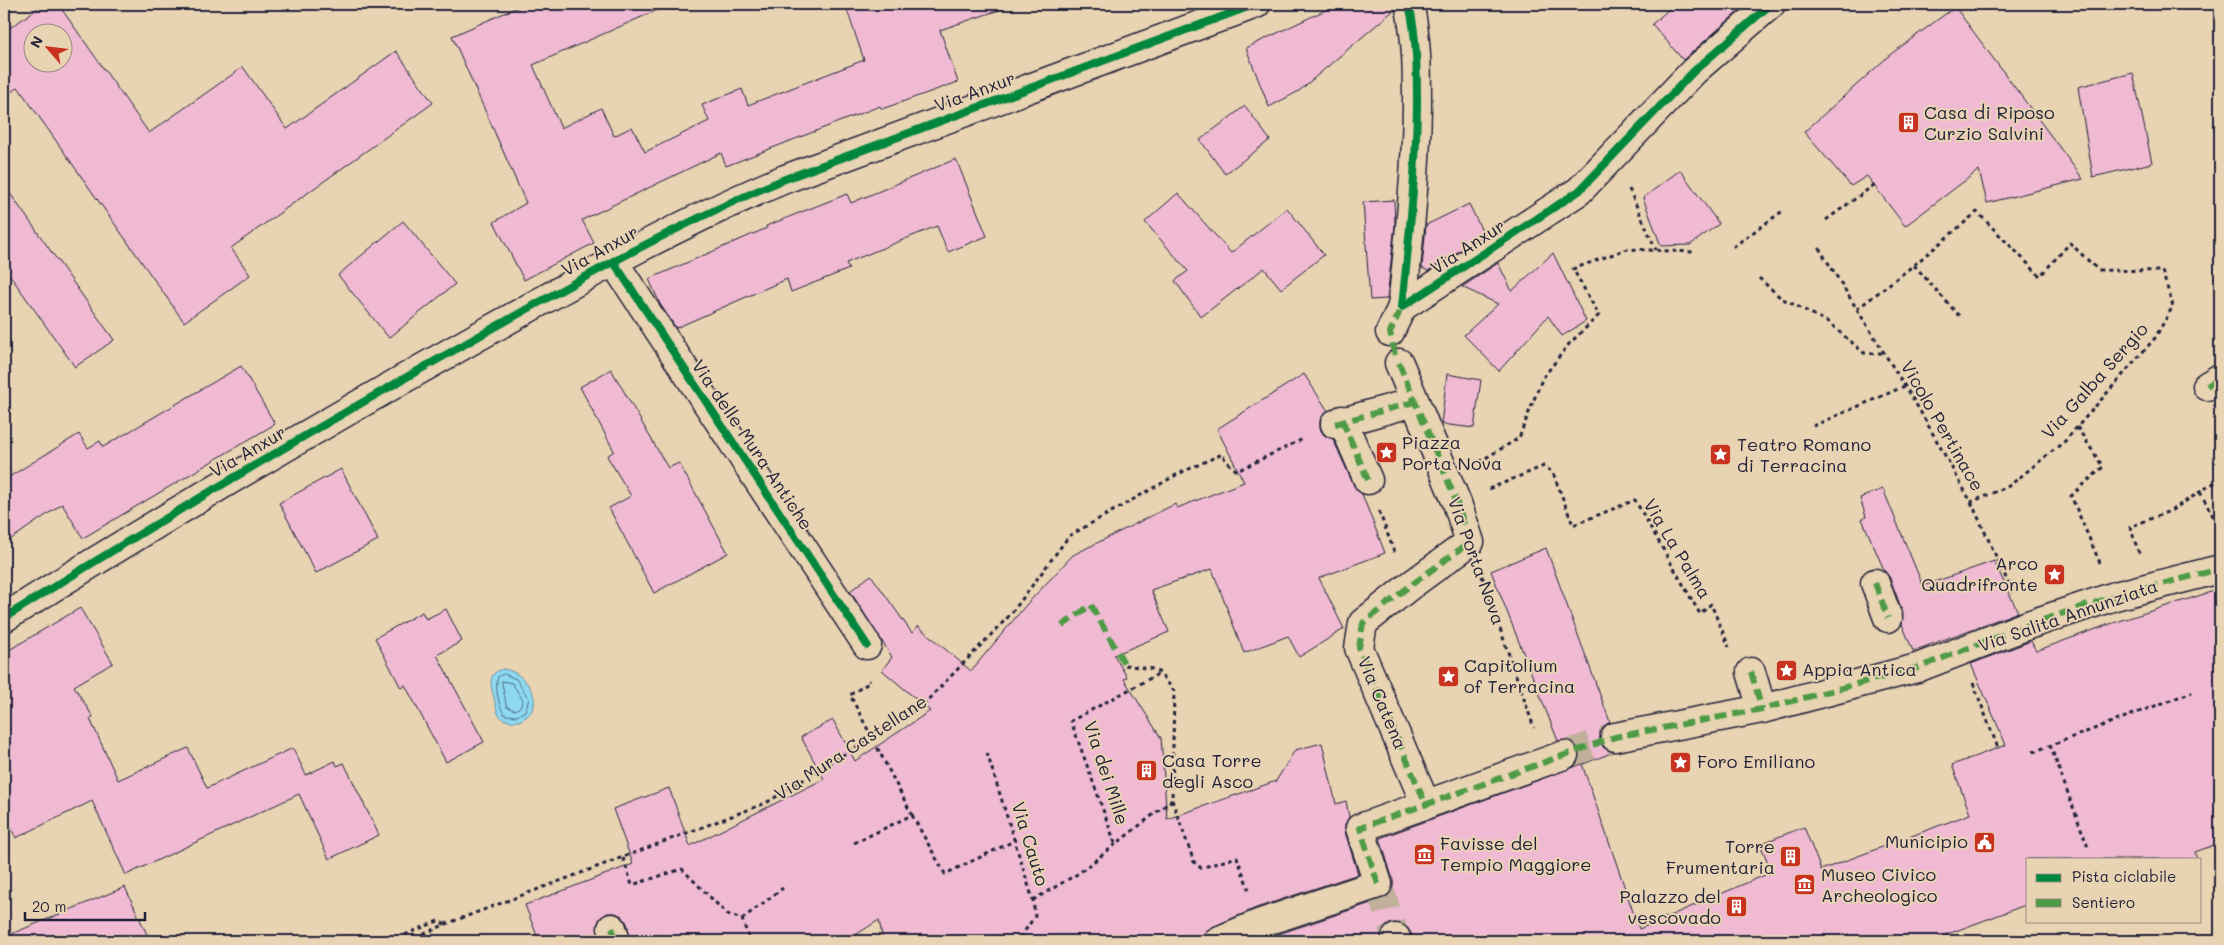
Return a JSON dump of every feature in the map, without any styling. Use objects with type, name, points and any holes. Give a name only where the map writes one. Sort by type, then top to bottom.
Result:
[{"type":"street","name":"Via Anxur","points":[[4,618],[247,469],[613,261],[693,220],[777,182],[1256,4]]},
{"type":"street","name":"Via Anxur","points":[[1402,307],[1415,186],[1414,40],[1413,21],[1409,4]]},
{"type":"street","name":"Via Anxur","points":[[1402,307],[1568,199],[1586,184],[1694,71],[1771,4]]},
{"type":"street","name":"Via delle Mura Antiche","points":[[613,261],[867,645]]},
{"type":"street","name":"Via Porta Nova","points":[[1402,307],[1395,350],[1470,542]]},
{"type":"street","points":[[1368,480],[1339,422],[1414,402]]},
{"type":"street","name":"Via Catena","points":[[1426,805],[1359,648],[1363,623],[1470,542]]},
{"type":"street","name":"Via Salita Annunziata","points":[[1615,737],[1762,709],[1917,668],[2028,625],[2115,596],[2220,569]]},
{"type":"street","points":[[1876,583],[1888,618]]},
{"type":"street","points":[[1751,672],[1762,709]]},
{"type":"street","points":[[1218,941],[1261,923],[1378,884],[1360,828],[1555,759]]},
{"type":"path","points":[[1614,155],[1656,250]]},
{"type":"path","points":[[1826,220],[1874,185]]},
{"type":"path","points":[[1733,247],[1784,210]]},
{"type":"path","points":[[1452,492],[1519,438],[1542,378],[1569,344],[1599,315],[1573,269],[1627,249],[1692,252]]},
{"type":"path","points":[[1914,265],[1960,318]]},
{"type":"path","points":[[1759,278],[1781,298],[1828,322],[1864,354],[1884,353]]},
{"type":"path","points":[[1813,426],[1905,386]]},
{"type":"path","points":[[2076,427],[2103,467],[2071,496],[2115,596]]},
{"type":"path","points":[[2152,586],[2130,528],[2172,510],[2220,479]]},
{"type":"path","points":[[1368,480],[1407,588]]},
{"type":"path","points":[[2200,492],[2220,529]]},
{"type":"path","points":[[1961,652],[1998,748]]},
{"type":"path","points":[[1125,665],[1152,669],[1160,673],[1174,691],[1172,800],[1194,862],[1201,868],[1237,857],[1261,923]]},
{"type":"path","points":[[868,730],[850,695],[870,682]]},
{"type":"path","points":[[2033,752],[2192,692]]},
{"type":"path","points":[[2050,745],[2089,850]]},
{"type":"path","points":[[877,747],[945,874],[1016,840]]},
{"type":"path","points":[[1033,900],[1079,873],[1172,800]]},
{"type":"path","points":[[854,843],[912,815]]},
{"type":"path","points":[[623,858],[632,885],[682,869],[727,914],[742,919]]},
{"type":"path","points":[[742,919],[783,888]]},
{"type":"path","points":[[742,919],[750,941]]},
{"type":"path","points":[[390,941],[438,921],[446,924]]},
{"type":"water","points":[[503,669],[515,673],[527,683],[534,695],[532,710],[519,721],[506,720],[497,711],[491,682],[495,673]]},
{"type":"building","points":[[44,4],[58,4],[71,22],[22,22],[22,72],[72,72],[72,24],[149,133],[243,67],[287,129],[396,51],[433,103],[231,248],[250,275],[184,322],[18,87],[4,97],[4,32]]},
{"type":"building","points":[[525,4],[671,4],[533,65],[561,128],[601,108],[614,136],[632,127],[645,152],[709,121],[702,105],[742,89],[748,105],[864,60],[845,4],[1001,4],[1002,9],[940,30],[958,82],[882,109],[880,106],[726,166],[721,153],[582,220],[594,243],[524,280],[494,222],[526,203],[452,36]]},
{"type":"building","points":[[1338,4],[1394,4],[1394,10],[1299,91],[1269,107],[1246,48]]},
{"type":"building","points":[[1675,4],[1747,4],[1683,60],[1652,24]]},
{"type":"building","name":"Casa di Riposo Curzio Salvini","points":[[1955,7],[2083,179],[1987,203],[1979,170],[1905,226],[1867,176],[1851,186],[1804,132],[1891,54]]},
{"type":"building","points":[[2133,73],[2152,163],[2093,177],[2078,87]]},
{"type":"building","points":[[1245,106],[1270,140],[1225,174],[1200,140]]},
{"type":"building","points":[[956,159],[987,236],[948,252],[937,226],[846,263],[849,269],[791,292],[787,279],[676,328],[660,304],[649,279],[767,228],[766,226],[847,194],[851,203]]},
{"type":"building","points":[[1680,170],[1719,224],[1690,245],[1661,246],[1643,198]]},
{"type":"building","points":[[4,185],[114,340],[75,367],[4,267]]},
{"type":"building","points":[[1178,193],[1231,253],[1287,208],[1324,255],[1281,289],[1264,268],[1201,317],[1175,281],[1188,271],[1145,222]]},
{"type":"building","points":[[1394,200],[1395,224],[1387,299],[1370,300],[1363,202]]},
{"type":"building","points":[[1469,204],[1484,235],[1428,271],[1422,268],[1426,225]]},
{"type":"building","points":[[403,221],[455,284],[389,338],[338,275]]},
{"type":"building","points":[[1553,253],[1586,321],[1562,336],[1548,316],[1499,371],[1464,335],[1498,304],[1462,287],[1498,263],[1512,291]]},
{"type":"building","points":[[241,366],[275,424],[83,538],[62,504],[4,544],[4,480],[79,434],[88,448],[100,441],[103,447]]},
{"type":"building","points":[[611,369],[668,468],[679,463],[728,553],[654,593],[609,508],[631,496],[607,456],[614,451],[580,387]]},
{"type":"building","points":[[1304,374],[1328,411],[1320,420],[1320,429],[1324,435],[1333,439],[1354,486],[1362,494],[1385,553],[1319,578],[1344,629],[1299,657],[1288,636],[1244,653],[1212,569],[1151,590],[1169,632],[1114,655],[1127,677],[1124,679],[1161,738],[1167,819],[1276,781],[1295,750],[1322,743],[1336,804],[1346,801],[1349,817],[1345,824],[1345,832],[1358,874],[1256,908],[1212,927],[1205,932],[1203,941],[883,941],[879,920],[846,941],[631,941],[627,923],[622,916],[615,913],[607,913],[600,918],[597,925],[600,941],[539,941],[525,905],[633,864],[613,809],[669,788],[690,846],[824,779],[801,737],[833,720],[855,761],[930,711],[882,670],[892,657],[850,591],[871,575],[912,633],[918,626],[971,671],[1026,605],[1073,555],[1175,504],[1177,508],[1244,482],[1217,429]]},
{"type":"building","points":[[1447,374],[1481,380],[1474,428],[1441,424]]},
{"type":"building","points":[[341,469],[378,540],[316,573],[279,503]]},
{"type":"building","points":[[1883,489],[1923,586],[1994,561],[2018,612],[1913,651],[1902,624],[1903,613],[1890,578],[1884,570],[1862,519],[1866,517],[1860,498]]},
{"type":"building","points":[[1546,548],[1610,722],[1600,731],[1600,740],[1604,748],[1614,752],[1573,768],[1579,758],[1578,749],[1574,743],[1567,740],[1558,741],[1491,571]]},
{"type":"building","points":[[2220,589],[2220,843],[2195,852],[2197,858],[2026,858],[2026,905],[1929,941],[1412,941],[1411,933],[1407,927],[1399,923],[1391,923],[1385,927],[1381,934],[1381,941],[1258,941],[1383,899],[1389,895],[1393,888],[1393,880],[1380,838],[1582,764],[1639,929],[1772,872],[1760,844],[1804,827],[1821,870],[1970,814],[1952,765],[2006,745],[1971,664],[2031,641],[2036,651],[2107,625]]},
{"type":"building","points":[[80,608],[113,663],[74,686],[93,717],[90,719],[118,780],[188,748],[207,788],[293,748],[306,775],[335,761],[337,766],[344,763],[379,835],[329,859],[299,794],[126,875],[92,801],[16,838],[4,813],[4,653]]},
{"type":"building","points":[[446,609],[462,641],[437,655],[484,742],[446,762],[405,685],[401,688],[375,638],[422,612],[426,619]]},
{"type":"building","points":[[125,887],[150,941],[4,941],[4,937]]},
{"type":"tunnel","points":[[1564,755],[1615,737]]},
{"type":"tunnel","points":[[1378,884],[1396,938]]},
{"type":"marked path","points":[[1395,355],[1390,332],[1402,307]]},
{"type":"marked path","points":[[1399,363],[1457,503],[1470,542],[1363,623],[1359,648],[1426,805]]},
{"type":"marked path","points":[[2207,386],[2220,378]]},
{"type":"marked path","points":[[1335,424],[1414,402]]},
{"type":"marked path","points":[[1342,420],[1368,480]]},
{"type":"marked path","points":[[1378,884],[1360,828],[1615,737],[1762,709],[1917,668],[2028,625],[2115,596],[2220,569]]},
{"type":"marked path","points":[[1875,583],[1888,618]]},
{"type":"marked path","points":[[1062,626],[1091,605],[1125,665]]},
{"type":"marked path","points":[[1751,672],[1762,709]]},
{"type":"marked path","points":[[612,928],[616,941]]},
{"type":"cycle path","points":[[4,618],[233,478],[348,411],[583,278],[703,216],[785,179],[1256,4]]},
{"type":"cycle path","points":[[1409,4],[1417,67],[1417,106],[1414,182],[1402,307],[1579,191],[1694,71],[1771,4]]},
{"type":"cycle path","points":[[613,261],[867,645]]},
{"type":"place","name":"Casa di Riposo Curzio Salvini","points":[[1908,123]]},
{"type":"place","name":"Piazza Porta Nova","points":[[1386,453]]},
{"type":"place","name":"Teatro Romano di Terracina","points":[[1721,455]]},
{"type":"place","name":"Arco Quadrifronte","points":[[2054,574]]},
{"type":"place","name":"Appia Antica","points":[[1786,670]]},
{"type":"place","name":"Capitolium of Terracina","points":[[1448,676]]},
{"type":"place","name":"Foro Emiliano","points":[[1681,762]]},
{"type":"place","name":"Casa Torre degli Asco","points":[[1146,771]]},
{"type":"place","name":"Municipio","points":[[1984,842]]},
{"type":"place","name":"Favisse del Tempio Maggiore","points":[[1424,854]]},
{"type":"place","name":"Torre Frumentaria","points":[[1791,857]]},
{"type":"place","name":"Museo Civico Archeologico","points":[[1805,885]]},
{"type":"place","name":"Palazzo del vescovado","points":[[1737,907]]}]
